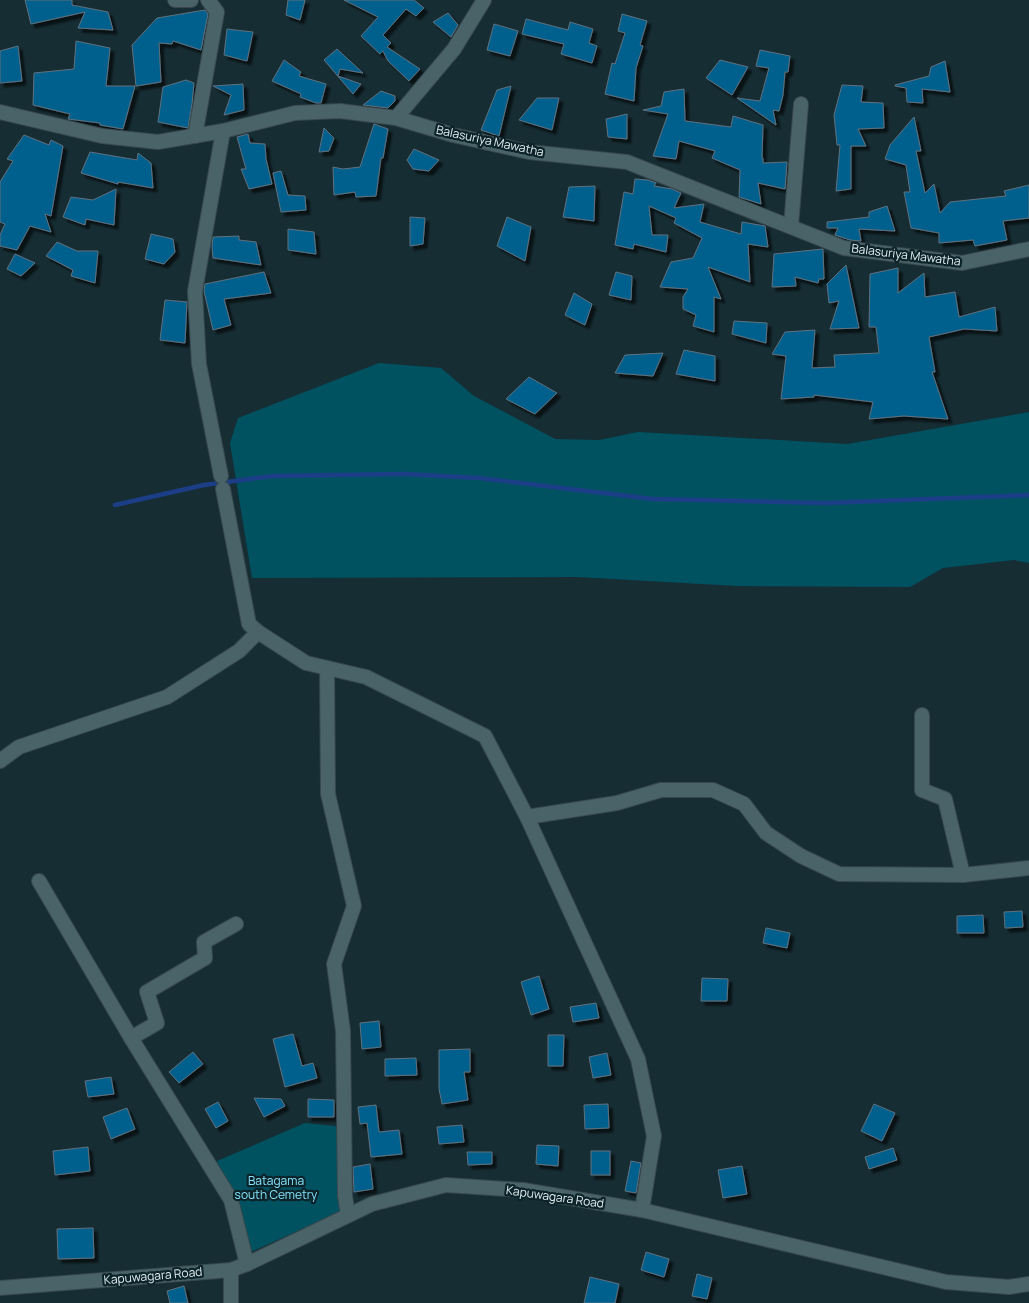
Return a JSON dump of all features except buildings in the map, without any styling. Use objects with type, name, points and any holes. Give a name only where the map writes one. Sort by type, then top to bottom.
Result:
[{"type":"street","points":[[175,0],[191,0]]},
{"type":"street","points":[[195,136],[217,12],[208,0]]},
{"type":"street","points":[[396,118],[454,49],[484,0]]},
{"type":"street","points":[[791,226],[801,104]]},
{"type":"street","name":"Balasuriya Mawatha","points":[[0,112],[102,136],[158,142],[223,131],[295,113],[340,111],[396,118],[452,135],[529,152],[627,162],[844,248],[962,263],[1029,249]]},
{"type":"street","points":[[223,131],[195,291],[199,364],[248,624],[306,663],[366,678],[484,736],[527,817],[638,1059],[654,1136],[642,1210]]},
{"type":"street","points":[[0,761],[19,747],[167,697],[239,651],[258,632]]},
{"type":"street","points":[[327,668],[328,794],[354,906],[334,964],[344,1031],[345,1196],[348,1215]]},
{"type":"street","points":[[922,715],[922,790],[945,799],[963,875]]},
{"type":"street","points":[[527,817],[617,803],[661,790],[714,790],[744,804],[766,833],[801,856],[840,874],[963,875],[1029,868]]},
{"type":"street","points":[[39,881],[131,1038],[231,1200],[247,1264]]},
{"type":"street","points":[[131,1038],[157,1023],[147,992],[206,958],[204,942],[236,924]]},
{"type":"street","name":"Kapuwagara Road","points":[[0,1288],[231,1270],[372,1204],[446,1185],[523,1190],[642,1210],[946,1282],[1009,1287],[1029,1284]]},
{"type":"street","points":[[231,1270],[231,1303]]},
{"type":"green space","points":[[379,363],[441,368],[474,396],[555,439],[599,440],[638,432],[847,444],[1029,412],[1029,563],[1014,560],[943,568],[910,587],[737,586],[577,577],[252,578],[230,443],[238,418]]},
{"type":"green space","name":"Batagama south Cemetry","points":[[305,1123],[335,1126],[342,1130],[347,1209],[246,1254],[217,1161]]},
{"type":"waterway","points":[[115,505],[204,485],[273,476],[404,474],[480,478],[653,499],[826,503],[1029,495]]}]
